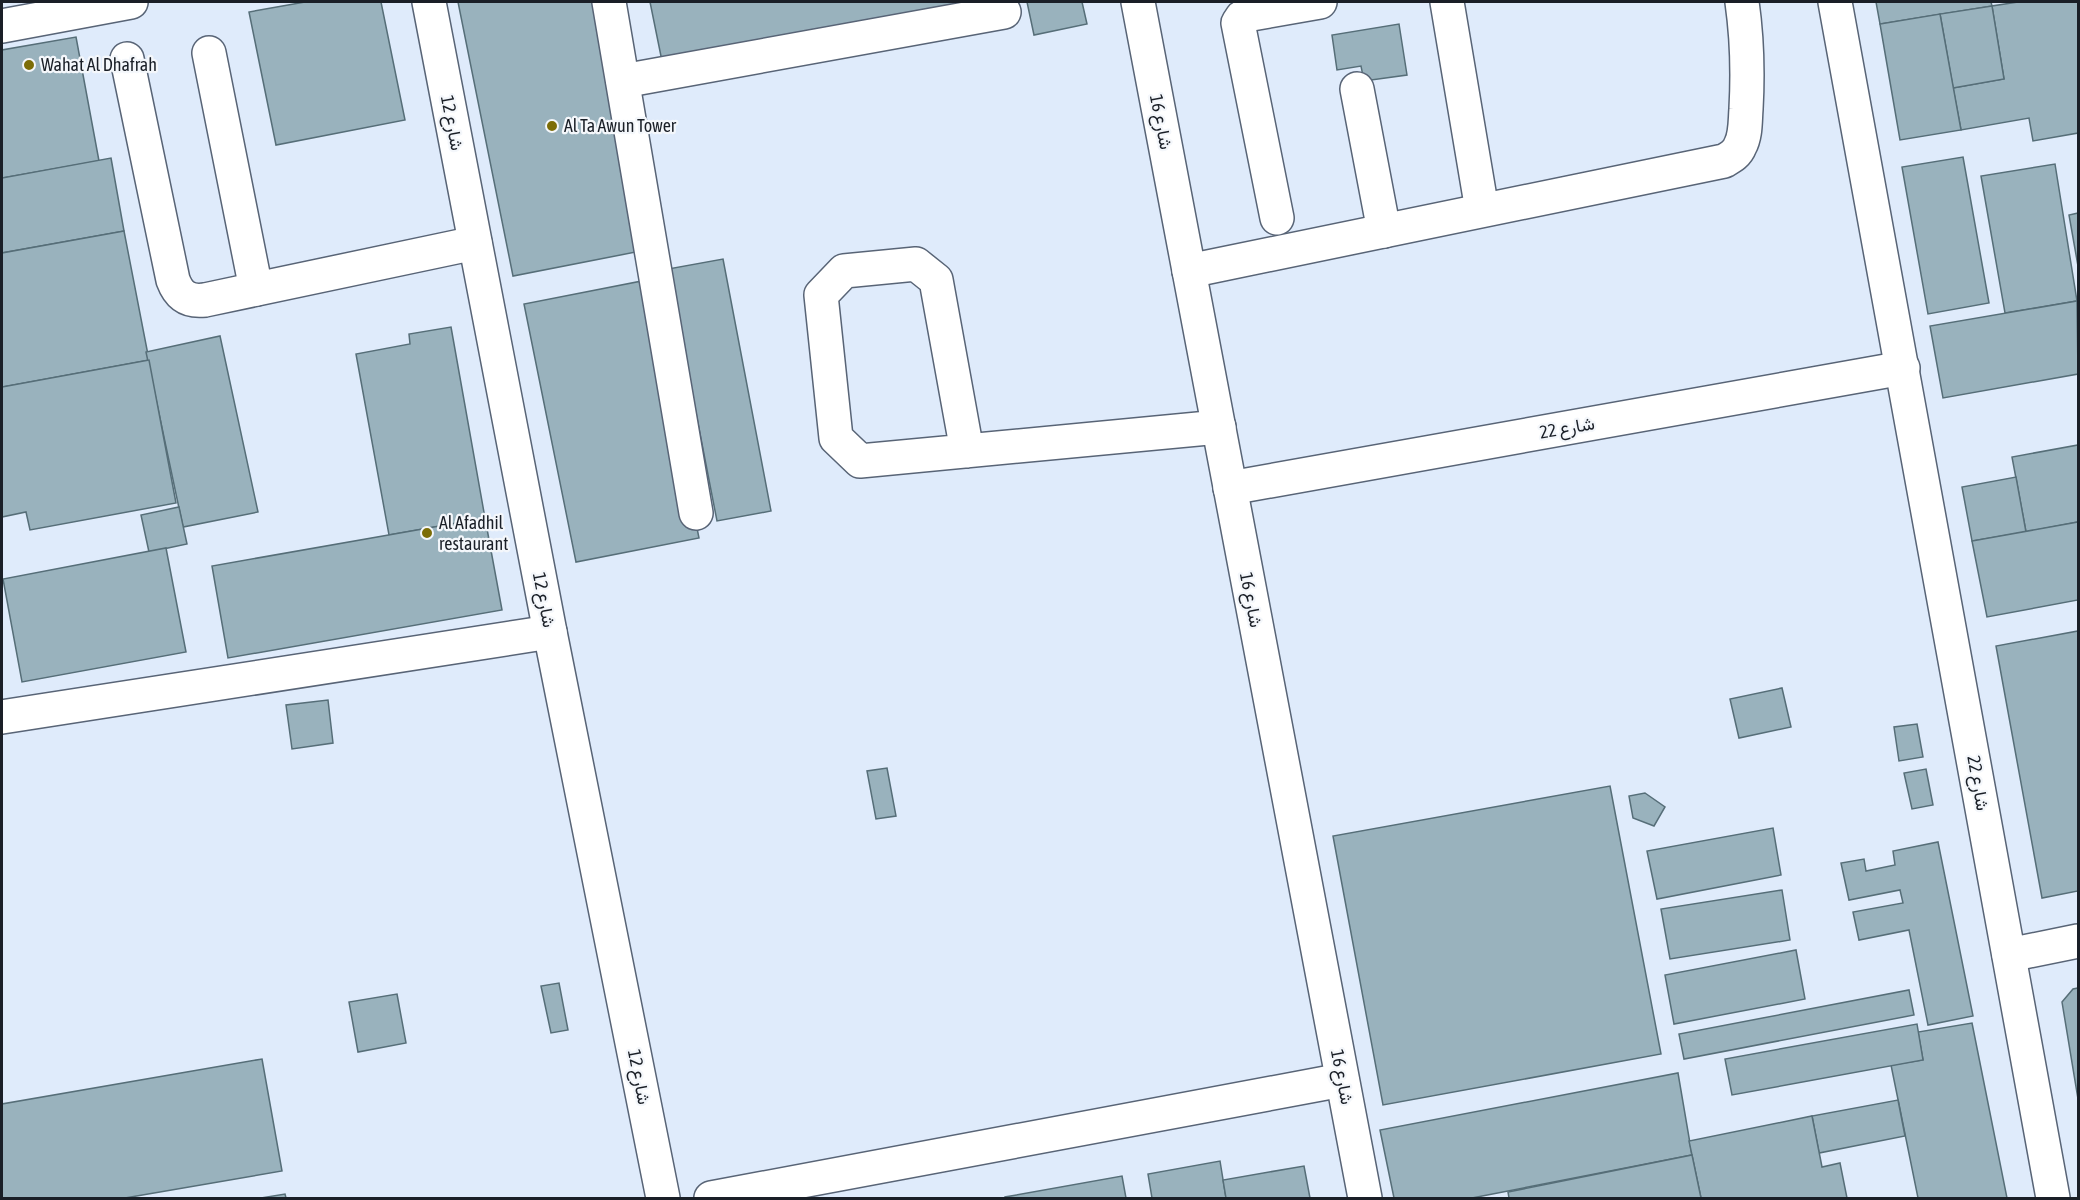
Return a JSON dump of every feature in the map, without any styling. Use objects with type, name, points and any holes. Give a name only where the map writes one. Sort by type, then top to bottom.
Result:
[{"type":"street","points":[[2,26],[131,2]]},
{"type":"street","name":"شارع 12","points":[[429,2],[550,632],[663,1198]]},
{"type":"street","points":[[609,2],[696,513]]},
{"type":"street","name":"شارع 16","points":[[1138,2],[1365,1198]]},
{"type":"street","points":[[1276,218],[1238,23],[1246,15],[1315,2]]},
{"type":"street","points":[[1447,2],[1482,210]]},
{"type":"street","points":[[1189,272],[1724,161],[1734,155],[1741,145],[1744,134],[1747,50],[1742,2]]},
{"type":"street","name":"شارع 22","points":[[1835,2],[2053,1198]]},
{"type":"street","points":[[623,81],[1004,12]]},
{"type":"street","points":[[209,53],[256,289]]},
{"type":"street","points":[[128,59],[173,280],[177,290],[184,298],[195,301],[475,243]]},
{"type":"street","points":[[1357,89],[1384,231]]},
{"type":"street","points":[[967,451],[936,280],[916,264],[844,271],[821,295],[836,438],[860,460],[967,451],[1219,427]]},
{"type":"street","name":"شارع 22","points":[[1230,488],[1903,368]]},
{"type":"street","points":[[2,717],[550,632]]},
{"type":"street","points":[[2010,955],[2079,941]]},
{"type":"street","points":[[711,1198],[1342,1080]]},
{"type":"building","points":[[305,2],[381,2],[405,120],[276,145],[249,12]]},
{"type":"building","name":"Al Ta Awun Tower","points":[[458,2],[596,2],[646,250],[513,276]]},
{"type":"building","points":[[650,2],[995,2],[663,66]]},
{"type":"building","points":[[1027,2],[1082,2],[1087,24],[1034,35]]},
{"type":"building","points":[[1876,2],[1991,2],[1992,6],[1880,24]]},
{"type":"building","points":[[2018,2],[2078,2],[2078,133],[2033,141],[2029,118],[1961,130],[1953,88],[2004,79],[1992,6]]},
{"type":"building","points":[[1992,6],[2004,79],[1953,88],[1940,14]]},
{"type":"building","points":[[1940,14],[1961,130],[1900,140],[1880,24]]},
{"type":"building","points":[[1399,24],[1407,75],[1364,81],[1361,66],[1337,70],[1332,35]]},
{"type":"building","points":[[76,37],[99,161],[2,178],[2,50]]},
{"type":"building","points":[[1963,157],[1989,303],[1928,314],[1902,167]]},
{"type":"building","points":[[111,158],[124,231],[2,253],[2,178]]},
{"type":"building","points":[[2055,164],[2077,301],[2005,313],[1981,176]]},
{"type":"building","points":[[2078,213],[2078,266],[2069,215]]},
{"type":"building","points":[[124,231],[149,360],[2,387],[2,253]]},
{"type":"building","points":[[723,259],[771,511],[717,521],[668,269]]},
{"type":"building","points":[[647,280],[699,538],[576,562],[524,304]]},
{"type":"building","points":[[2077,301],[2078,374],[1943,398],[1930,326]]},
{"type":"building","points":[[451,327],[485,518],[389,535],[356,354],[410,344],[409,334]]},
{"type":"building","points":[[220,336],[258,512],[183,527],[146,352]]},
{"type":"building","points":[[149,360],[176,503],[30,530],[26,512],[2,517],[2,387]]},
{"type":"building","points":[[2078,445],[2078,522],[2026,532],[2012,457]]},
{"type":"building","points":[[2016,477],[2026,532],[1972,541],[1962,487]]},
{"type":"building","points":[[179,507],[187,544],[149,552],[141,515]]},
{"type":"building","points":[[485,518],[502,610],[228,658],[212,566]]},
{"type":"building","points":[[2078,522],[2078,600],[1987,617],[1972,541]]},
{"type":"building","points":[[166,548],[186,652],[22,682],[3,579]]},
{"type":"building","points":[[2078,631],[2078,891],[2042,898],[1996,646]]},
{"type":"building","points":[[1782,688],[1791,727],[1739,738],[1730,699]]},
{"type":"building","points":[[328,700],[333,743],[292,749],[286,705]]},
{"type":"building","points":[[1917,724],[1923,757],[1899,761],[1894,727]]},
{"type":"building","points":[[887,768],[896,816],[876,819],[867,771]]},
{"type":"building","points":[[1926,769],[1933,805],[1912,809],[1904,773]]},
{"type":"building","points":[[1610,786],[1661,1054],[1383,1105],[1333,836]]},
{"type":"building","points":[[1645,793],[1665,807],[1654,826],[1633,818],[1629,796]]},
{"type":"building","points":[[1773,828],[1781,875],[1657,899],[1647,851]]},
{"type":"building","points":[[1938,842],[1973,1016],[1928,1025],[1909,930],[1859,940],[1853,912],[1903,903],[1900,890],[1849,900],[1841,863],[1864,859],[1866,871],[1895,865],[1893,851]]},
{"type":"building","points":[[1782,890],[1790,940],[1670,959],[1661,909]]},
{"type":"building","points":[[1796,950],[1805,999],[1674,1024],[1665,975]]},
{"type":"building","points":[[559,983],[568,1030],[551,1033],[541,986]]},
{"type":"building","points":[[2078,988],[2078,1099],[2062,1002],[2073,989]]},
{"type":"building","points":[[1909,990],[1914,1015],[1684,1059],[1679,1034]]},
{"type":"building","points":[[397,994],[406,1043],[358,1052],[349,1002]]},
{"type":"building","points":[[1972,1023],[2007,1198],[1918,1198],[1891,1065],[1923,1060],[1918,1032]]},
{"type":"building","points":[[1917,1024],[1923,1060],[1732,1095],[1725,1059]]},
{"type":"building","points":[[262,1059],[282,1171],[125,1198],[2,1198],[2,1104]]},
{"type":"building","points":[[1678,1073],[1692,1155],[1472,1198],[1394,1198],[1380,1130]]},
{"type":"building","points":[[1898,1100],[1905,1136],[1819,1153],[1812,1116]]},
{"type":"building","points":[[1812,1116],[1822,1167],[1840,1163],[1847,1198],[1701,1198],[1689,1141]]},
{"type":"building","points":[[1692,1155],[1701,1198],[1509,1198],[1508,1192]]},
{"type":"building","points":[[1220,1161],[1226,1198],[1152,1198],[1148,1174]]},
{"type":"building","points":[[1304,1166],[1310,1198],[1226,1198],[1223,1180]]},
{"type":"building","points":[[1122,1176],[1126,1198],[1005,1198],[1005,1197]]},
{"type":"building","points":[[285,1194],[286,1198],[261,1198]]},
{"type":"place","name":"Wahat Al Dhafrah","points":[[29,65]]},
{"type":"place","name":"Al Ta Awun Tower","points":[[552,126]]},
{"type":"place","name":"Al Afadhil restaurant","points":[[427,533]]}]
